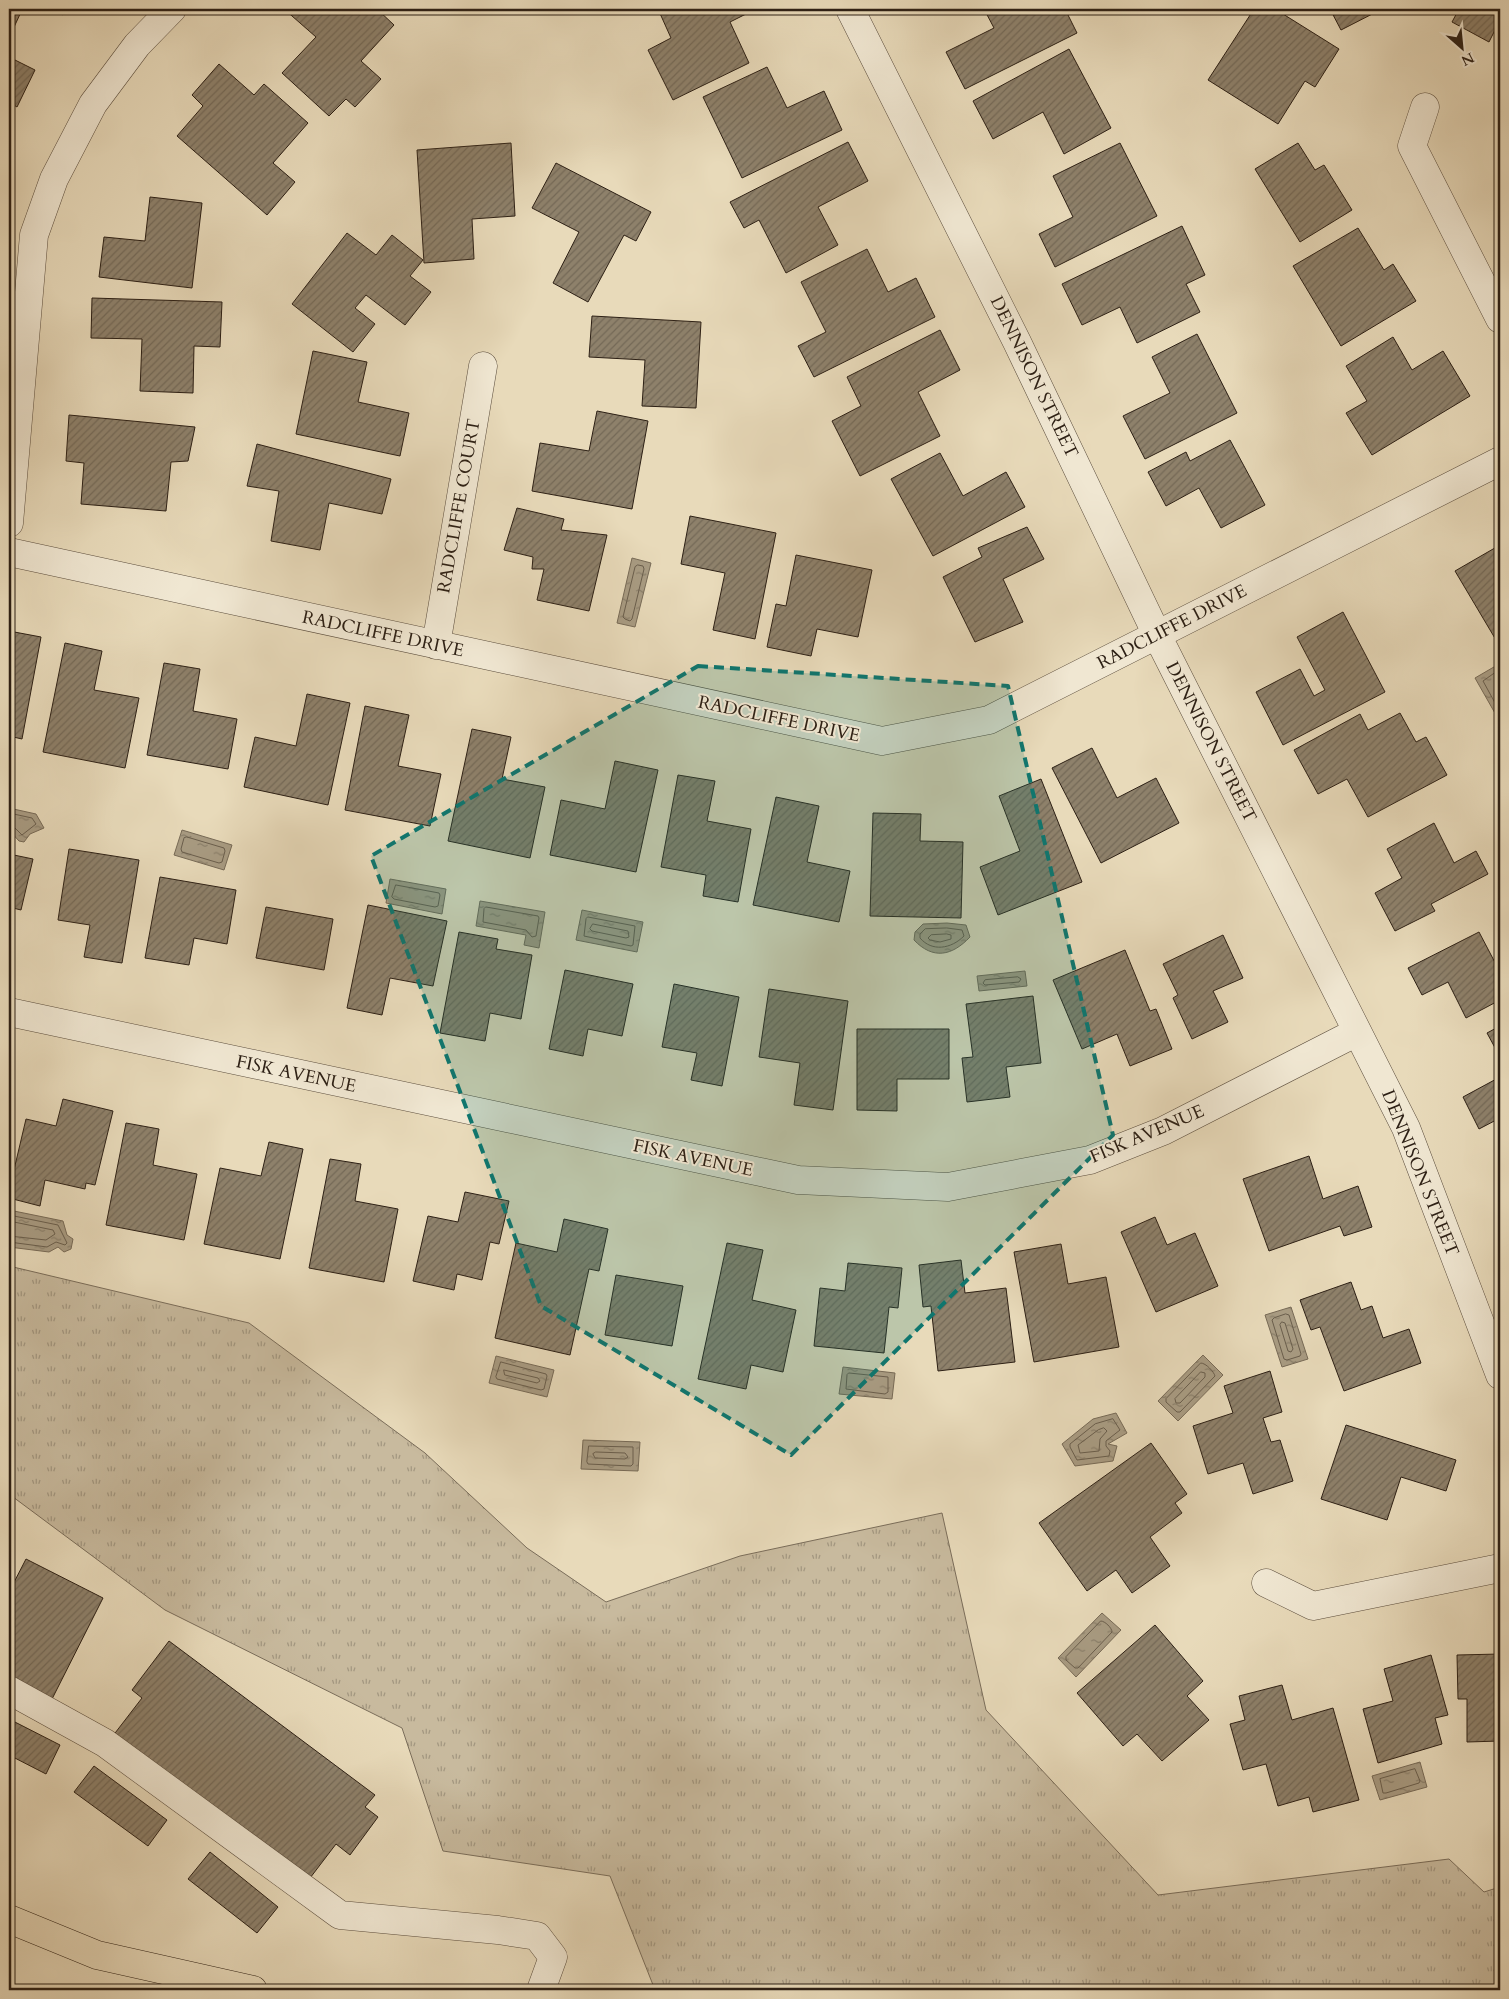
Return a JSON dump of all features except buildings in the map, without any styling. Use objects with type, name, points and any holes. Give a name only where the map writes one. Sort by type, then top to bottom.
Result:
[{"type":"main road","points":[[9,1919],[98,1956],[253,1990]]},
{"type":"street","points":[[9,523],[34,235],[54,179],[93,104],[137,45],[172,9]]},
{"type":"street","name":"DENNISON STREET","points":[[850,9],[1017,342],[1157,635],[1406,1128],[1500,1375]]},
{"type":"street","points":[[1425,107],[1412,146],[1500,319]]},
{"type":"street","name":"RADCLIFFE COURT","points":[[436,645],[483,366]]},
{"type":"street","name":"RADCLIFFE DRIVE","points":[[9,552],[882,741],[989,720],[1500,462]]},
{"type":"street","name":"FISK AVENUE","points":[[9,1012],[798,1180],[948,1187],[1090,1160],[1163,1131],[1357,1032]]},
{"type":"street","points":[[1266,1584],[1313,1606],[1500,1568]]},
{"type":"street","points":[[9,1690],[105,1742],[340,1915],[498,1930],[537,1936],[553,1957],[541,1990]]},
{"type":"highlighted area","points":[[698,666],[1008,686],[1113,1135],[791,1455],[541,1306],[371,856]]},
{"type":"green space","points":[[9,1266],[249,1323],[425,1453],[527,1548],[606,1602],[740,1556],[942,1513],[986,1710],[1158,1895],[1449,1859],[1484,1892],[1500,1887],[1500,1990],[655,1990],[610,1876],[443,1851],[402,1728],[165,1610],[9,1494]]},
{"type":"water","points":[[632,558],[651,563],[635,627],[617,623]]},
{"type":"water","points":[[1499,664],[1500,666],[1500,722],[1475,678]]},
{"type":"water","points":[[9,808],[36,814],[44,828],[30,834],[24,842],[19,841],[9,830]]},
{"type":"water","points":[[182,830],[232,845],[224,870],[174,855]]},
{"type":"water","points":[[390,879],[446,889],[442,914],[386,903]]},
{"type":"water","points":[[480,901],[545,912],[539,948],[524,945],[526,935],[476,926]]},
{"type":"water","points":[[582,910],[643,922],[637,952],[576,940]]},
{"type":"water","points":[[947,923],[966,925],[970,937],[949,952],[942,953],[928,951],[914,940],[915,932],[923,924]]},
{"type":"water","points":[[1025,971],[1027,986],[979,991],[977,976]]},
{"type":"water","points":[[9,1210],[63,1221],[67,1235],[73,1239],[71,1249],[64,1252],[58,1247],[49,1252],[9,1247]]},
{"type":"water","points":[[1291,1307],[1308,1359],[1282,1367],[1265,1315]]},
{"type":"water","points":[[1203,1355],[1223,1375],[1178,1421],[1158,1401]]},
{"type":"water","points":[[496,1356],[554,1370],[547,1397],[489,1383]]},
{"type":"water","points":[[843,1367],[895,1373],[892,1399],[839,1394]]},
{"type":"water","points":[[1116,1413],[1127,1433],[1108,1444],[1117,1446],[1113,1461],[1075,1466],[1062,1444],[1093,1419]]},
{"type":"water","points":[[583,1440],[640,1442],[638,1471],[581,1469]]},
{"type":"water","points":[[1102,1613],[1121,1630],[1076,1677],[1058,1658]]},
{"type":"water","points":[[1420,1762],[1427,1787],[1380,1800],[1372,1776]]}]
